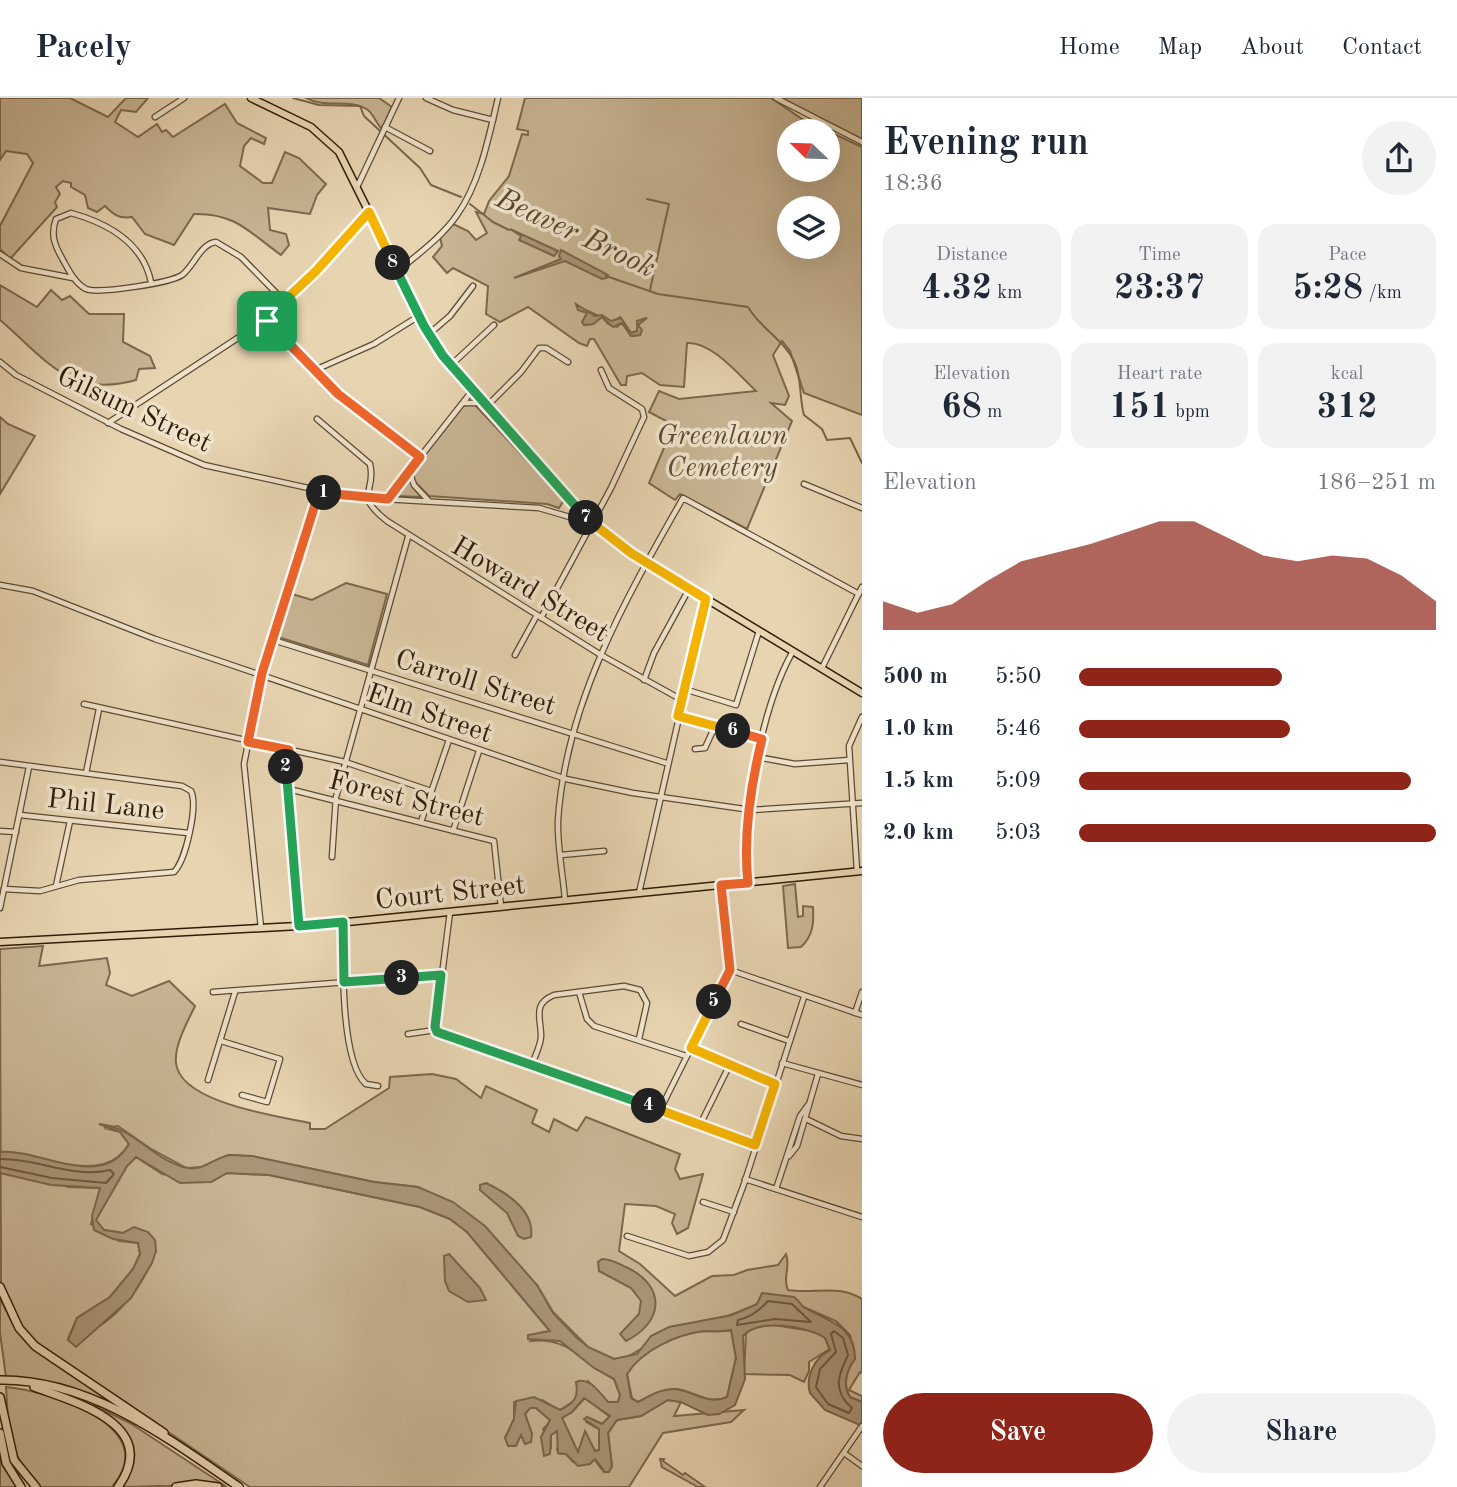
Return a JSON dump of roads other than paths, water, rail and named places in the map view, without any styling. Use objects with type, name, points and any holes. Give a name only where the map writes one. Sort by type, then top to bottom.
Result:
[{"type":"highway","points":[[0,1287],[19,1328],[35,1346],[157,1427],[192,1455]]},
{"type":"highway","points":[[0,1380],[63,1390],[98,1401],[192,1455],[239,1487]]},
{"type":"highway","points":[[20,1382],[88,1407],[120,1429],[127,1443],[129,1462],[118,1487]]},
{"type":"highway","points":[[0,1398],[14,1460],[36,1487]]},
{"type":"highway","points":[[0,1416],[1,1408]]},
{"type":"highway","points":[[0,1433],[6,1462],[21,1487]]},
{"type":"highway","points":[[176,1487],[196,1484],[218,1487]]},
{"type":"main road","points":[[251,98],[302,122],[328,139],[344,159],[358,185],[429,334],[472,391],[591,523],[647,563],[862,693]]},
{"type":"main road","name":"Court Street","points":[[0,943],[299,926],[860,871]]},
{"type":"street","points":[[155,117],[184,98]]},
{"type":"street","points":[[358,185],[399,98]]},
{"type":"street","points":[[426,98],[453,110],[493,120]]},
{"type":"street","points":[[398,272],[457,215],[493,120],[498,98]]},
{"type":"street","points":[[776,98],[862,142]]},
{"type":"street","points":[[384,131],[430,152]]},
{"type":"street","points":[[108,423],[236,341],[265,319],[369,212]]},
{"type":"street","points":[[151,282],[145,263],[125,238],[67,213],[56,219],[53,235],[56,247],[73,278],[83,287],[100,291],[151,282],[181,275],[208,244],[216,242],[241,257],[284,301]]},
{"type":"street","points":[[0,254],[21,268],[73,278]]},
{"type":"street","points":[[429,334],[450,316],[473,286]]},
{"type":"street","points":[[316,370],[374,344],[419,316]]},
{"type":"street","points":[[265,319],[348,402],[420,457]]},
{"type":"street","points":[[451,365],[494,325]]},
{"type":"street","points":[[463,403],[484,405],[521,372],[539,348],[546,348],[568,362]]},
{"type":"street","name":"Gilsum Street","points":[[0,362],[16,375],[108,423],[188,460],[319,492],[367,499],[429,500],[550,509],[591,523]]},
{"type":"street","points":[[515,655],[611,488],[645,414],[606,385],[601,370]]},
{"type":"street","points":[[388,499],[472,391]]},
{"type":"street","points":[[317,419],[370,464],[367,499]]},
{"type":"street","points":[[409,471],[414,485],[429,500]]},
{"type":"street","points":[[804,484],[862,508]]},
{"type":"street","points":[[261,928],[244,774],[248,742],[262,677],[319,492]]},
{"type":"street","points":[[565,900],[558,818],[584,690],[647,563],[683,498],[859,594]]},
{"type":"street","name":"Howard Street","points":[[367,499],[374,510],[408,537],[601,656],[682,700]]},
{"type":"street","points":[[332,857],[336,800],[345,762],[408,537]]},
{"type":"street","name":"Elm Street","points":[[0,585],[33,591],[144,635],[262,677],[566,779],[659,797],[751,810],[862,803]]},
{"type":"street","points":[[822,668],[862,587]]},
{"type":"street","points":[[644,680],[654,653],[689,589]]},
{"type":"street","points":[[639,894],[666,763],[706,599]]},
{"type":"street","points":[[684,689],[736,705],[759,631]]},
{"type":"street","name":"Carroll Street","points":[[273,640],[666,763]]},
{"type":"street","points":[[748,883],[746,864],[757,757],[782,673],[793,651]]},
{"type":"street","points":[[84,704],[345,762],[431,791]]},
{"type":"street","points":[[86,773],[99,709]]},
{"type":"street","points":[[678,716],[762,739]]},
{"type":"street","points":[[860,871],[849,760],[851,738],[862,718]]},
{"type":"street","points":[[695,749],[705,748],[709,744],[715,726]]},
{"type":"street","points":[[421,822],[449,740]]},
{"type":"street","points":[[289,750],[285,788],[299,926]]},
{"type":"street","points":[[453,831],[479,751]]},
{"type":"street","points":[[757,757],[796,764],[849,760]]},
{"type":"street","points":[[0,762],[187,788],[194,800],[183,857],[178,868],[170,874],[79,880],[40,891],[4,889]]},
{"type":"street","points":[[0,908],[29,767]]},
{"type":"street","name":"Forest Street","points":[[285,788],[494,841],[501,907]]},
{"type":"street","name":"Phil Lane","points":[[20,815],[188,833]]},
{"type":"street","points":[[56,887],[70,821]]},
{"type":"street","points":[[0,831],[16,832]]},
{"type":"street","points":[[561,855],[604,852]]},
{"type":"street","points":[[660,1110],[730,970],[721,885]]},
{"type":"street","points":[[435,1030],[450,912]]},
{"type":"street","points":[[343,922],[345,1023],[354,1070],[366,1084],[378,1086]]},
{"type":"street","points":[[730,970],[862,1015]]},
{"type":"street","points":[[213,992],[441,975]]},
{"type":"street","points":[[532,1064],[541,1038],[537,1016],[541,1004],[554,995],[624,986],[640,990],[648,1003],[639,1039]]},
{"type":"street","points":[[208,1080],[235,992]]},
{"type":"street","points":[[579,992],[590,1023],[604,1032],[639,1039],[686,1056]]},
{"type":"street","points":[[855,1013],[862,992]]},
{"type":"street","points":[[627,1236],[680,1255],[704,1254],[723,1240],[804,997]]},
{"type":"street","points":[[741,1024],[789,1041]]},
{"type":"street","points":[[408,1034],[435,1030],[755,1145]]},
{"type":"street","points":[[221,1041],[280,1059],[267,1102],[242,1095]]},
{"type":"street","points":[[691,1048],[775,1084]]},
{"type":"street","points":[[782,1063],[862,1085]]},
{"type":"street","points":[[700,1125],[730,1064]]},
{"type":"street","points":[[776,1189],[800,1116],[807,1105],[818,1074]]},
{"type":"street","points":[[788,1157],[797,1146],[806,1119],[807,1105]]},
{"type":"street","points":[[806,1119],[841,1136],[862,1139]]},
{"type":"street","points":[[745,1180],[862,1217]]},
{"type":"street","points":[[703,1202],[734,1212]]},
{"type":"street","points":[[820,1487],[861,1429]]},
{"type":"street","points":[[844,1453],[862,1466]]},
{"type":"water","points":[[510,229],[558,251],[554,256],[519,240],[521,236]]},
{"type":"water","points":[[561,250],[608,275],[607,278],[602,279],[565,261],[514,278],[561,259]]},
{"type":"water","points":[[576,304],[595,316],[602,315],[611,321],[621,318],[631,333],[637,331],[637,321],[647,318],[638,325],[642,330],[640,335],[631,336],[622,323],[613,327],[602,317],[593,324],[584,325],[582,322],[587,313],[578,310]]},
{"type":"water","points":[[99,1124],[123,1131],[165,1159],[188,1168],[199,1168],[230,1155],[252,1156],[374,1182],[418,1187],[453,1202],[485,1226],[537,1285],[553,1313],[577,1338],[588,1347],[614,1359],[637,1354],[651,1336],[669,1327],[732,1315],[757,1304],[762,1293],[794,1297],[805,1308],[839,1326],[851,1339],[855,1359],[848,1372],[846,1387],[850,1397],[862,1402],[862,1426],[825,1410],[810,1393],[812,1368],[820,1357],[830,1350],[825,1338],[795,1327],[771,1326],[750,1330],[743,1336],[745,1379],[735,1405],[719,1414],[708,1415],[681,1402],[668,1400],[641,1416],[617,1420],[608,1433],[612,1466],[609,1472],[605,1472],[595,1459],[590,1464],[578,1466],[566,1454],[558,1453],[557,1431],[551,1435],[550,1454],[544,1456],[541,1437],[550,1420],[536,1408],[530,1408],[525,1414],[532,1434],[531,1442],[525,1444],[521,1435],[516,1446],[508,1446],[505,1438],[514,1419],[516,1401],[534,1397],[560,1410],[574,1399],[577,1392],[576,1382],[581,1381],[594,1386],[608,1402],[618,1402],[620,1395],[614,1379],[594,1368],[560,1341],[528,1339],[528,1335],[550,1331],[467,1232],[450,1219],[420,1207],[269,1175],[227,1173],[211,1182],[180,1183],[136,1157],[127,1166],[96,1220],[104,1230],[123,1233],[134,1227],[148,1232],[155,1240],[156,1251],[152,1263],[131,1298],[76,1347],[68,1340],[77,1318],[110,1297],[133,1269],[140,1254],[138,1243],[113,1239],[94,1230],[92,1216],[100,1188],[51,1185],[0,1173],[0,1152],[16,1152],[87,1167],[103,1165],[117,1158],[129,1144],[120,1132]],"holes":[[[731,1330],[736,1358],[727,1397],[713,1400],[669,1389],[638,1402],[631,1398],[627,1374],[651,1351],[694,1333]],[[584,1398],[610,1416],[602,1424],[587,1417],[584,1419],[599,1429],[599,1450],[595,1451],[585,1431],[578,1452],[562,1418],[572,1412]]]},
{"type":"water","points":[[486,1183],[511,1197],[524,1211],[529,1219],[531,1237],[524,1239],[518,1236],[507,1213],[480,1190],[480,1185]]},
{"type":"water","points":[[449,1254],[480,1288],[486,1300],[468,1302],[449,1291],[445,1281],[444,1256]]},
{"type":"water","points":[[602,1259],[615,1262],[640,1276],[654,1294],[656,1304],[648,1324],[626,1341],[620,1334],[639,1314],[641,1301],[631,1288],[599,1271],[598,1262]]},
{"type":"waterway","name":"Beaver Brook","points":[[293,98],[319,105],[360,106],[364,116],[420,168],[431,185],[461,197]]},
{"type":"waterway","points":[[647,199],[669,204],[650,290]]},
{"type":"waterway","name":"Beaver Brook","points":[[470,204],[493,222],[509,230]]},
{"type":"waterway","name":"Beaver Brook","points":[[606,276],[658,294],[748,307],[784,346],[794,361],[804,415],[822,429],[827,440],[850,438],[862,463]]},
{"type":"park label","name":"Greenlawn Cemetery","points":[[722,450]]}]
